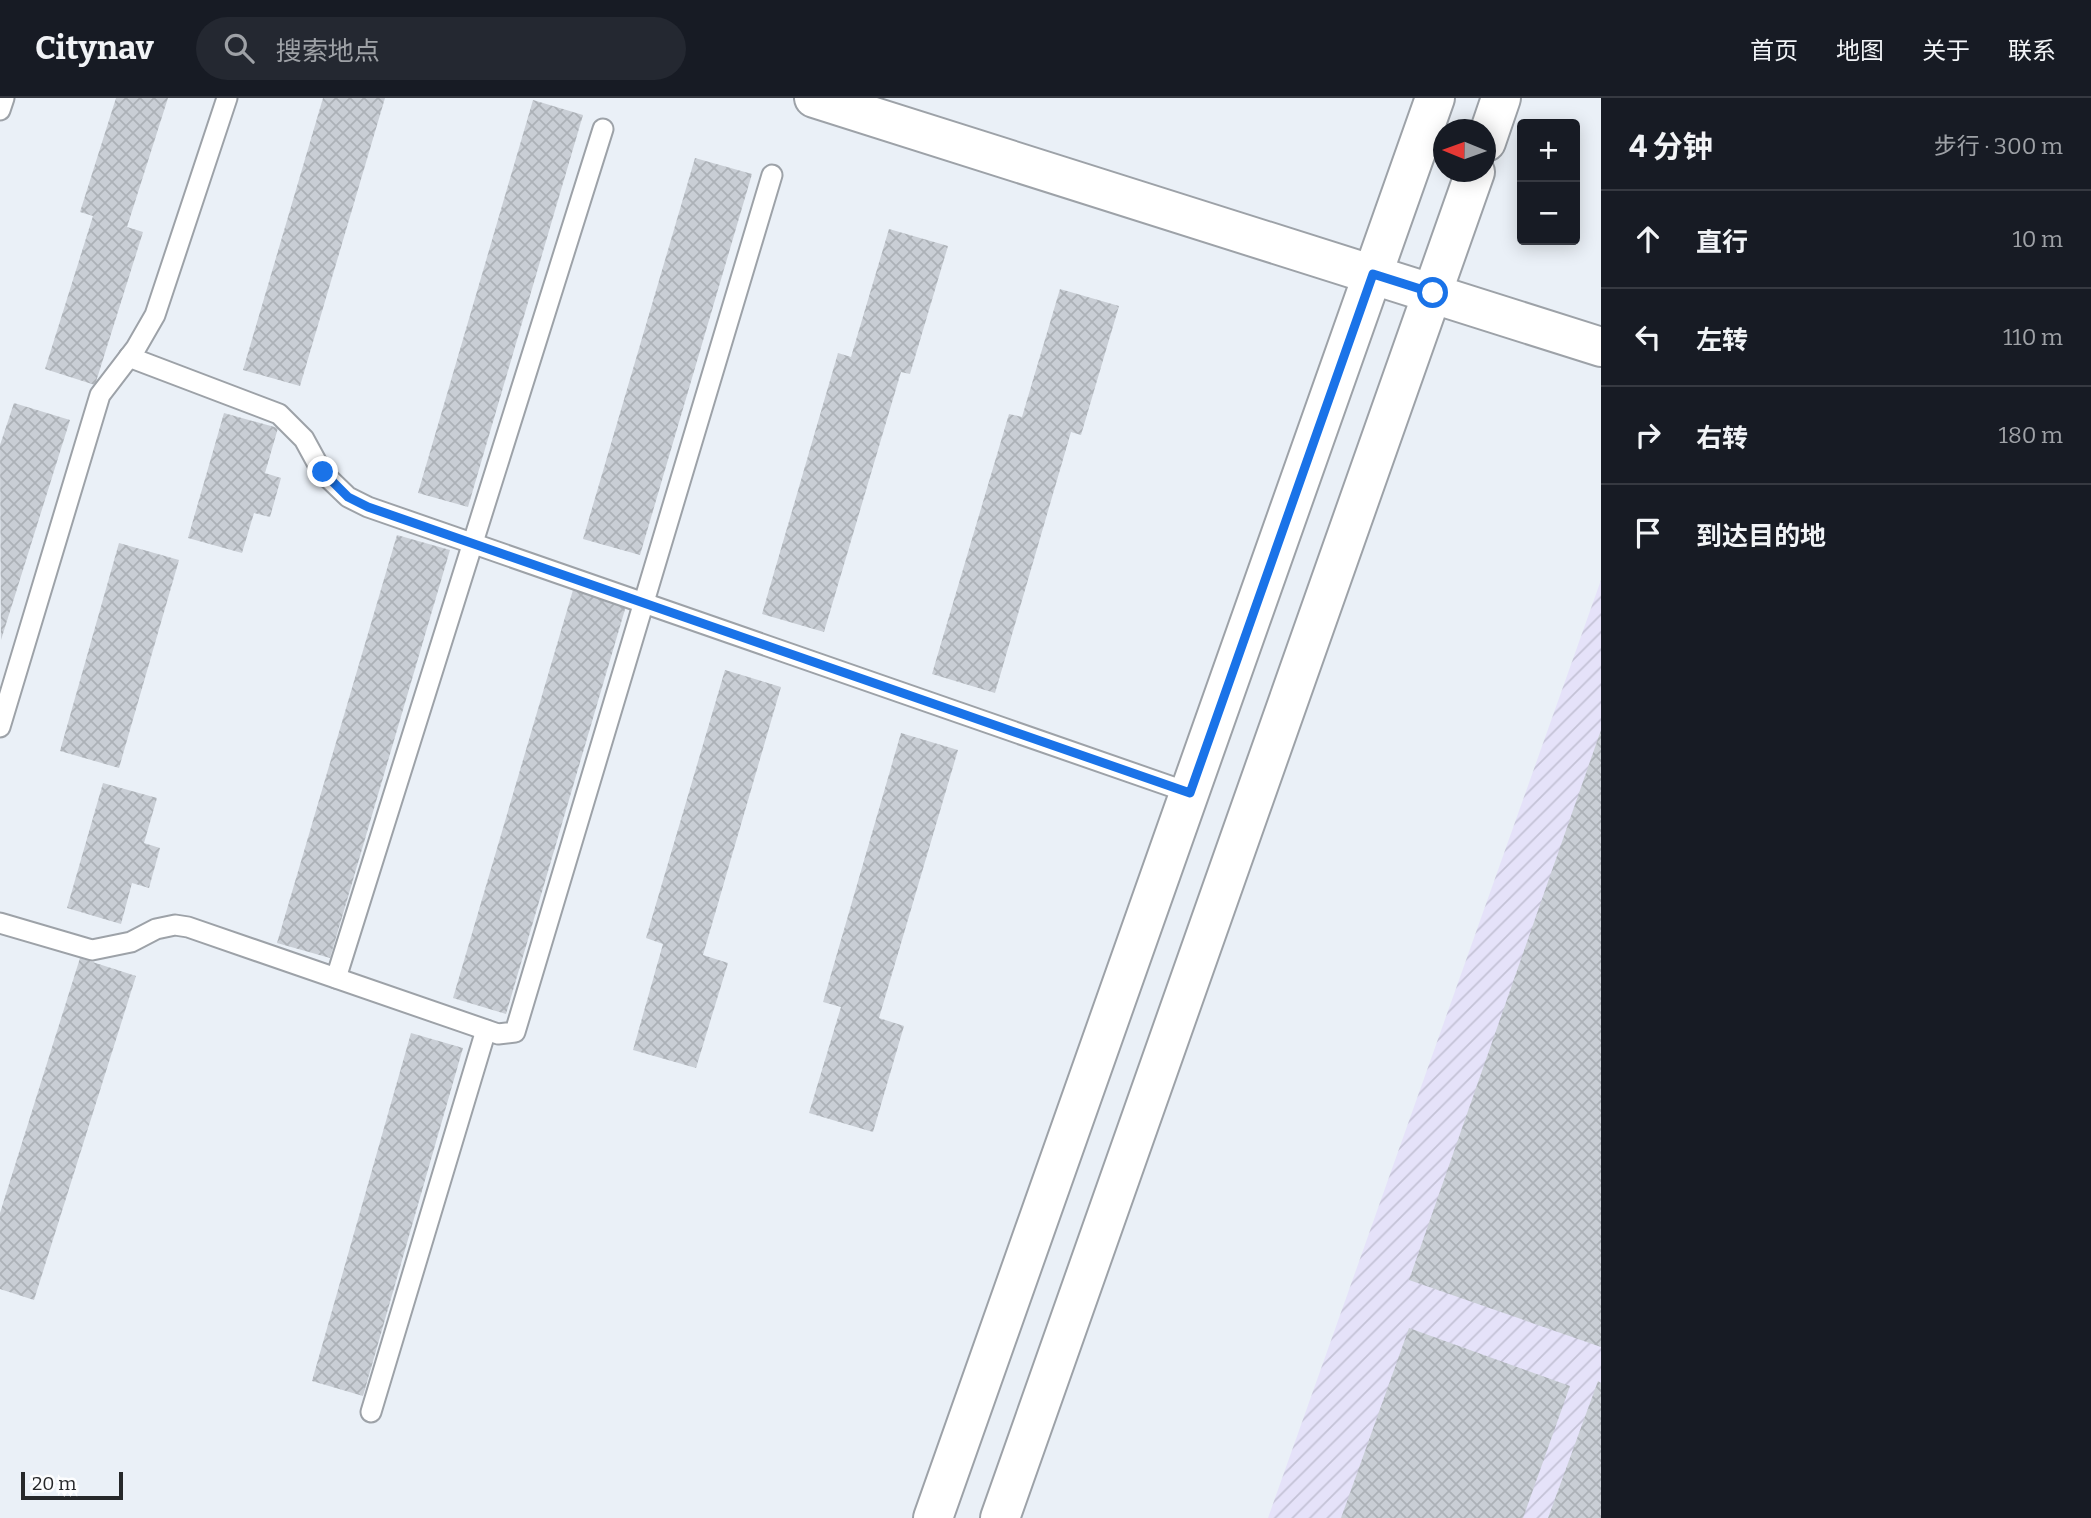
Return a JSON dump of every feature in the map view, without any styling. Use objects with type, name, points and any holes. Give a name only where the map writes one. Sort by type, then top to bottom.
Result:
[{"type":"main road","points":[[814,98],[1601,347]]},
{"type":"main road","points":[[933,1518],[1435,98]]},
{"type":"main road","points":[[1494,119],[1501,98]]},
{"type":"main road","points":[[1000,1518],[1472,182]]},
{"type":"lane","points":[[0,110],[4,98]]},
{"type":"lane","points":[[0,727],[100,396],[155,315],[227,98]]},
{"type":"lane","points":[[336,978],[603,129]]},
{"type":"lane","points":[[0,923],[92,950],[131,942],[156,929],[175,925],[188,927],[498,1034],[515,1032],[772,175]]},
{"type":"lane","points":[[129,357],[279,414],[304,439],[323,472],[348,497],[368,507],[1190,793]]},
{"type":"lane","points":[[371,1412],[486,1030]]},
{"type":"shaded area","points":[[1601,580],[1601,1518],[1268,1518]]},
{"type":"building","points":[[116,98],[168,98],[127,227],[143,232],[95,385],[45,369],[93,216],[80,212]]},
{"type":"building","points":[[323,98],[385,98],[300,386],[243,370]]},
{"type":"building","points":[[533,100],[583,115],[468,507],[418,493]]},
{"type":"building","points":[[695,158],[752,174],[640,555],[583,539]]},
{"type":"building","points":[[889,229],[948,246],[910,374],[901,372],[824,632],[762,614],[838,353],[851,357]]},
{"type":"building","points":[[1060,289],[1119,306],[1081,435],[1071,432],[995,693],[932,674],[1009,414],[1022,417]]},
{"type":"building","points":[[14,403],[70,420],[1,640],[0,445]]},
{"type":"building","points":[[224,413],[278,428],[265,473],[281,478],[270,517],[254,513],[242,553],[188,538]]},
{"type":"building","points":[[397,535],[450,550],[330,958],[277,943]]},
{"type":"building","points":[[119,543],[179,560],[119,768],[60,751]]},
{"type":"building","points":[[573,590],[626,606],[506,1014],[453,998]]},
{"type":"building","points":[[725,670],[781,687],[703,955],[728,963],[696,1068],[633,1050],[663,944],[646,938]]},
{"type":"building","points":[[1601,730],[1601,1347],[1409,1280]]},
{"type":"building","points":[[901,733],[958,750],[879,1018],[904,1026],[873,1132],[809,1113],[841,1007],[823,1002]]},
{"type":"building","points":[[103,783],[157,798],[144,843],[160,848],[149,888],[132,883],[121,924],[67,908]]},
{"type":"building","points":[[80,958],[136,976],[34,1300],[0,1289],[0,1213]]},
{"type":"building","points":[[411,1033],[463,1048],[363,1396],[312,1381]]},
{"type":"building","points":[[1409,1328],[1570,1386],[1523,1518],[1341,1518]]},
{"type":"building","points":[[1598,1381],[1601,1383],[1601,1518],[1548,1518]]},
{"type":"route","points":[[323,472],[348,497],[368,507],[1190,793],[1373,274],[1433,293]]}]
